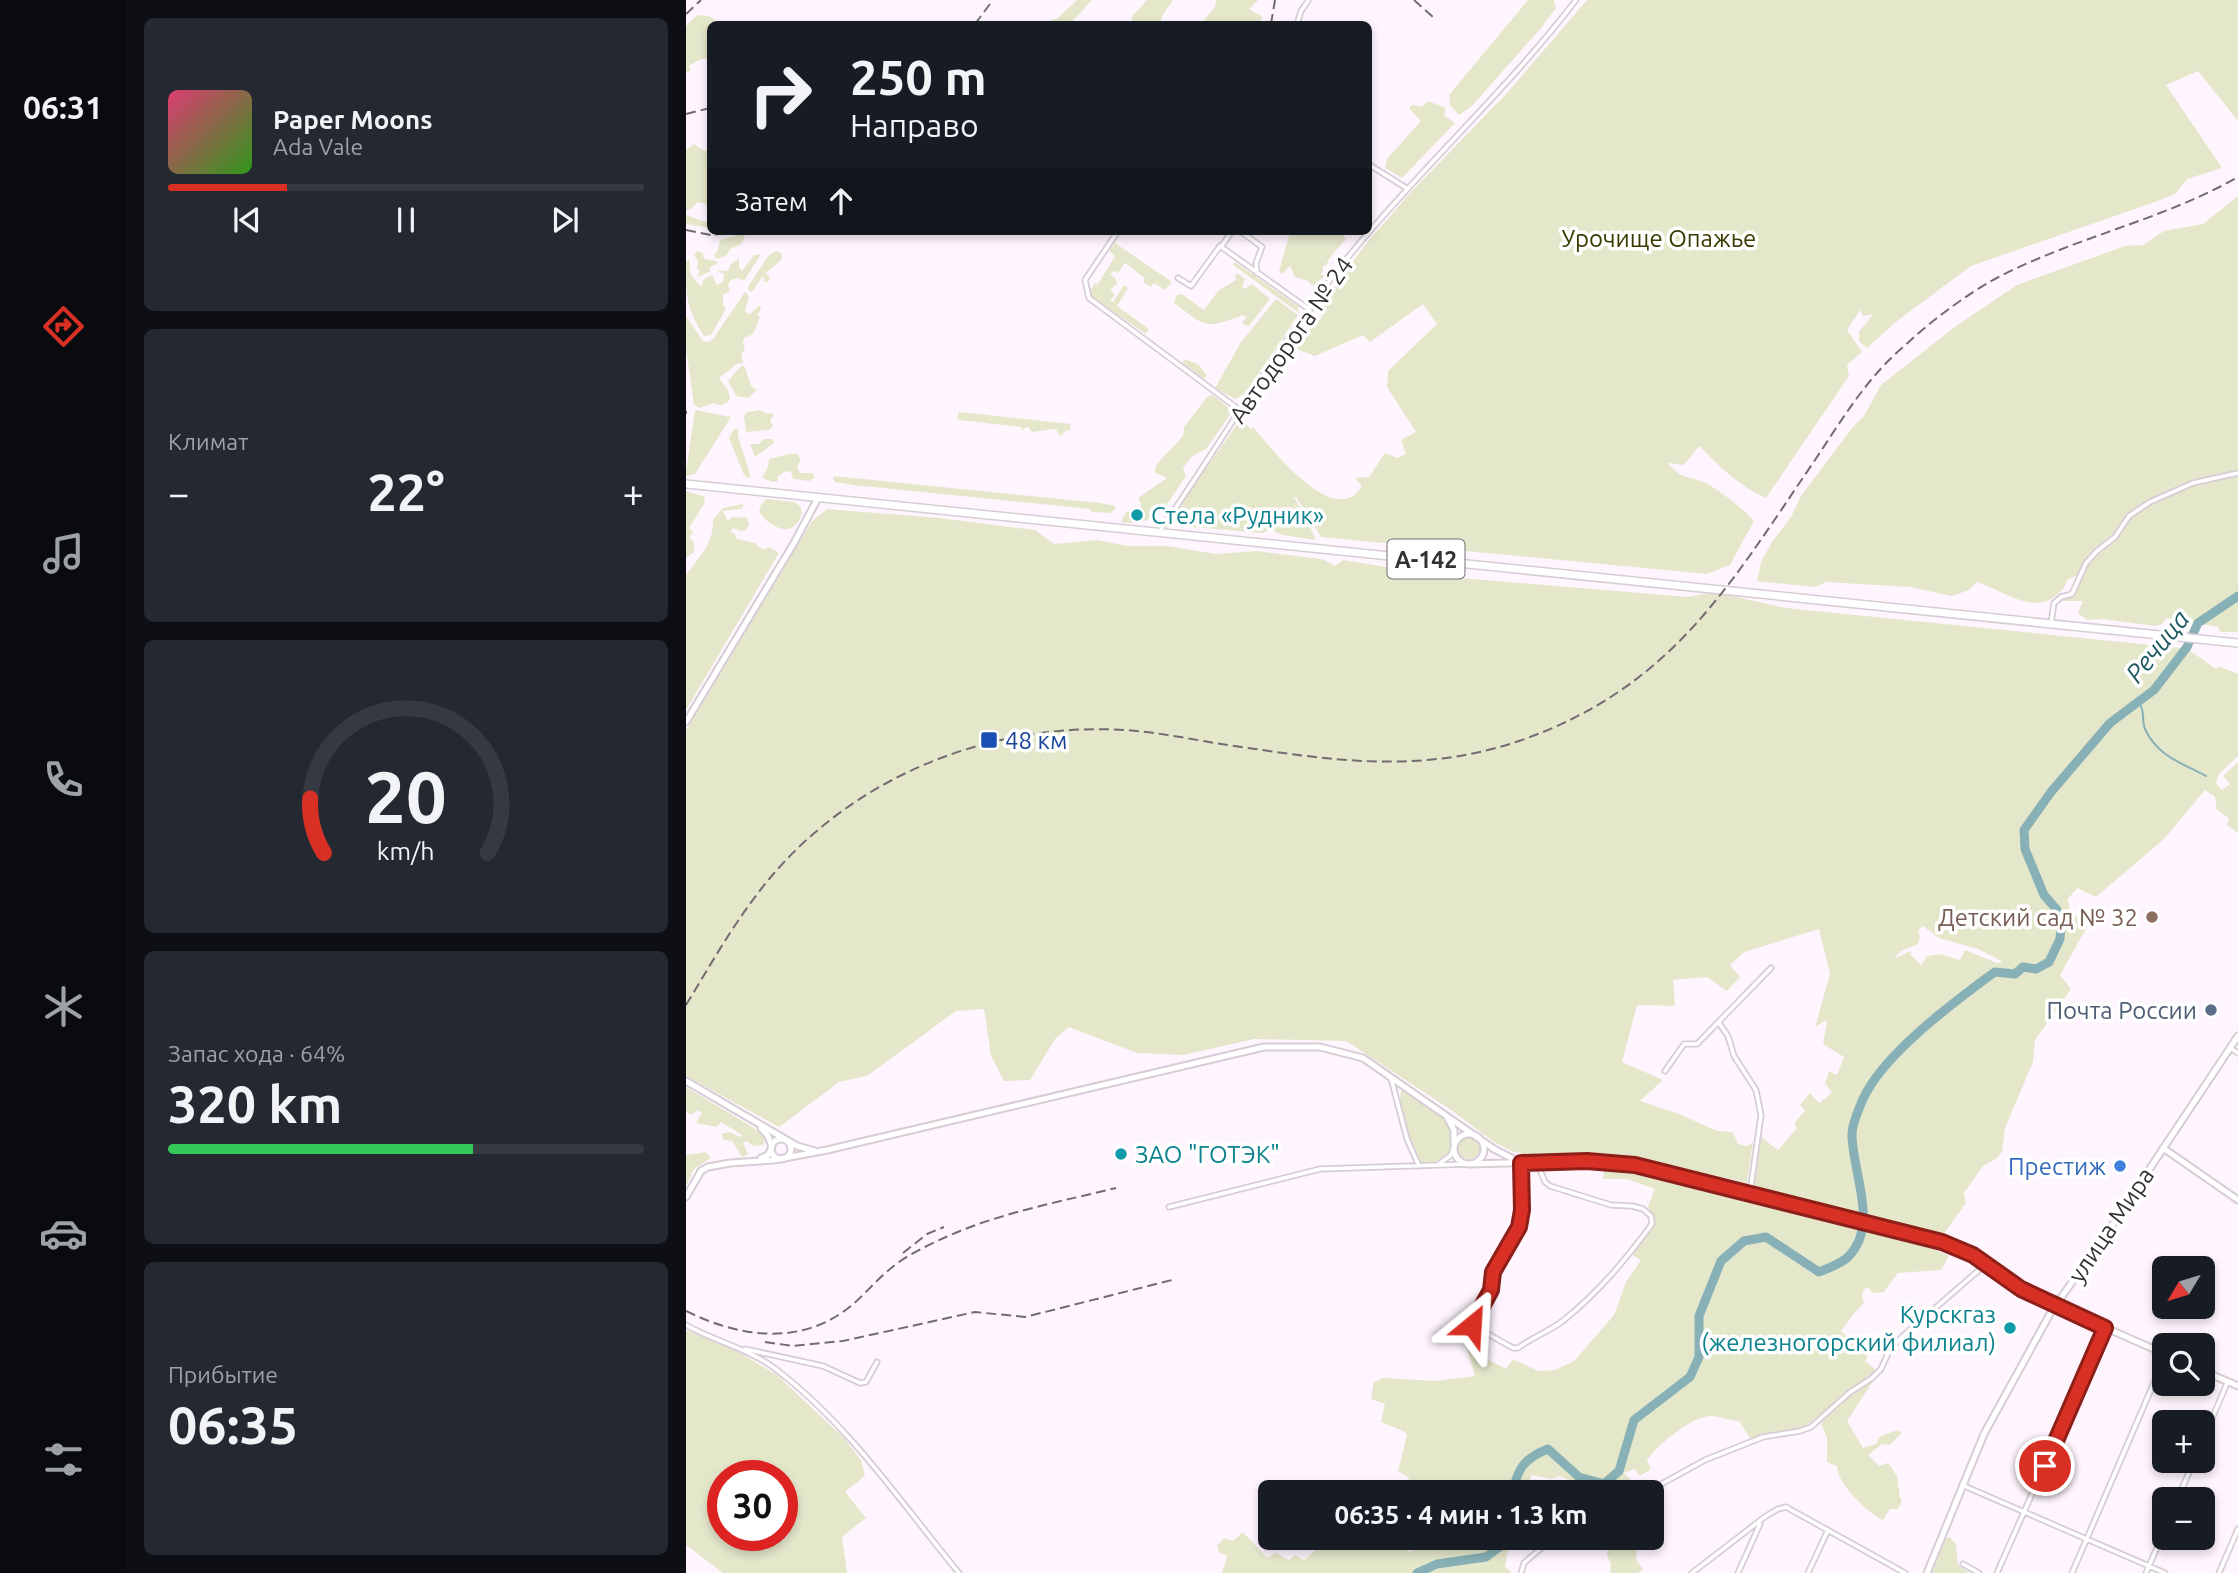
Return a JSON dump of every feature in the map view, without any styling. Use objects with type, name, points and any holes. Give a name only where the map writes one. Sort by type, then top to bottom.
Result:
[{"type":"highway","name":"А-142","points":[[686,484],[2238,643]]},
{"type":"street","name":"Автодорога № 24","points":[[1372,230],[1518,70],[1576,0]]},
{"type":"street","points":[[1298,21],[1308,1]]},
{"type":"street","points":[[1372,166],[1408,189]]},
{"type":"street","points":[[1115,235],[1085,280],[1089,298],[1241,411]]},
{"type":"street","points":[[1178,278],[1191,286],[1229,235]]},
{"type":"street","points":[[1246,235],[1262,247],[1256,263],[1257,273]]},
{"type":"street","name":"Автодорога № 24","points":[[1157,533],[1310,310],[1367,235]]},
{"type":"street","points":[[1221,247],[1310,310]]},
{"type":"street","points":[[2051,623],[2054,603],[2061,597],[2072,594],[2086,563],[2115,537],[2129,516],[2150,502],[2193,483],[2238,473]]},
{"type":"street","points":[[686,722],[794,543],[818,498]]},
{"type":"street","points":[[1665,1071],[1684,1044],[1697,1044],[1771,968]]},
{"type":"street","points":[[1719,1023],[1728,1036],[1734,1056],[1756,1090],[1761,1115],[1750,1192]]},
{"type":"street","name":"улица Мира","points":[[1927,1573],[1993,1415],[2055,1306],[2238,1036]]},
{"type":"street","points":[[747,1161],[827,1150],[1264,1047],[1320,1047],[1363,1058],[1478,1138],[1521,1163]]},
{"type":"street","points":[[2230,1048],[2238,1053]]},
{"type":"street","points":[[1391,1076],[1407,1139],[1419,1166]]},
{"type":"street","points":[[686,1081],[806,1150],[827,1150]]},
{"type":"street","points":[[1438,1165],[1450,1157],[1454,1146],[1464,1135],[1478,1138],[1483,1145],[1483,1154],[1477,1161],[1469,1164],[1458,1158],[1454,1146],[1452,1127],[1440,1110]]},
{"type":"street","points":[[754,1122],[766,1135],[774,1154],[782,1158]]},
{"type":"street","points":[[686,1197],[701,1171],[708,1167],[766,1157],[777,1140],[786,1140]]},
{"type":"street","points":[[782,1158],[791,1150],[786,1140]]},
{"type":"street","points":[[2162,1148],[2238,1200]]},
{"type":"street","points":[[1169,1207],[1320,1169],[1587,1161],[1635,1165],[1942,1242],[1973,1255],[2021,1289],[2152,1349]]},
{"type":"street","points":[[1521,1163],[1522,1210],[1519,1227],[1493,1272],[1491,1290],[1472,1325],[1513,1348],[1564,1320],[1595,1293],[1652,1224],[1651,1216],[1643,1209],[1611,1205],[1550,1186],[1545,1182],[1540,1170]]},
{"type":"street","points":[[1664,1483],[1705,1460],[1763,1437],[1811,1427],[1849,1392],[1872,1378],[1881,1369],[1890,1349],[1903,1336],[1986,1264]]},
{"type":"street","points":[[686,1325],[757,1356],[778,1370],[825,1413],[884,1478],[959,1573]]},
{"type":"street","points":[[1997,1573],[2105,1328]]},
{"type":"street","points":[[732,1346],[823,1366],[860,1382],[866,1382],[877,1362]]},
{"type":"street","points":[[2215,1376],[2238,1386]]},
{"type":"street","points":[[2215,1412],[2228,1381]]},
{"type":"street","points":[[2072,1573],[2152,1386]]},
{"type":"street","points":[[1962,1485],[2165,1573]]},
{"type":"street","points":[[1692,1573],[1777,1509],[1786,1507],[1905,1573]]},
{"type":"street","points":[[1738,1573],[1760,1523]]},
{"type":"street","points":[[1808,1573],[1828,1530]]},
{"type":"street","points":[[2219,1573],[2238,1530]]},
{"type":"street","points":[[1521,1573],[1524,1563],[1539,1550]]},
{"type":"street","points":[[2146,1573],[2156,1550]]},
{"type":"street","points":[[1963,1564],[1979,1573]]},
{"type":"green space","points":[[1077,0],[1092,0],[1073,21],[1050,21],[1058,18]]},
{"type":"green space","points":[[1147,0],[1173,0],[1161,21],[1132,21],[1133,15]]},
{"type":"green space","points":[[1216,0],[1258,0],[1249,9],[1263,17],[1260,21],[1204,21],[1215,7]]},
{"type":"green space","points":[[1528,0],[1554,0],[1556,8],[1472,106],[1459,115],[1450,105],[1449,95]]},
{"type":"green space","name":"Урочище Опажье","points":[[1587,0],[2238,0],[2238,121],[2198,71],[2166,85],[2222,168],[2187,179],[2175,194],[2155,202],[1971,266],[1897,321],[1867,348],[1859,341],[1859,332],[1873,314],[1863,316],[1860,310],[1847,330],[1862,352],[1847,365],[1849,376],[1766,498],[1738,482],[1699,446],[1684,465],[1668,463],[1680,474],[1701,481],[1722,493],[1754,521],[1730,565],[1707,574],[1321,537],[1296,497],[1294,498],[1316,540],[1282,535],[1271,530],[1261,533],[1181,526],[1175,521],[1174,513],[1241,419],[1251,429],[1253,427],[1304,482],[1336,499],[1350,497],[1362,486],[1355,478],[1369,477],[1385,453],[1397,458],[1406,454],[1401,440],[1416,432],[1387,387],[1388,371],[1437,324],[1423,304],[1370,342],[1363,335],[1315,356],[1292,347],[1312,318],[1322,319],[1320,306],[1365,245],[1410,193],[1508,92]]},
{"type":"green space","points":[[697,15],[709,16],[716,21],[707,21],[707,59],[701,59],[689,66],[691,71],[686,73],[686,26]]},
{"type":"green space","points":[[1428,101],[1446,108],[1444,115],[1455,123],[1402,178],[1385,168],[1387,159],[1421,121],[1409,108],[1412,105],[1422,107]]},
{"type":"green space","points":[[694,144],[707,150],[707,205],[698,202],[686,211],[686,150]]},
{"type":"green space","points":[[2238,196],[2238,632],[2220,632],[2218,627],[2166,618],[2162,624],[2155,626],[2102,619],[2087,620],[2078,613],[2083,601],[2058,601],[2074,587],[2080,574],[2067,580],[2064,588],[2054,597],[2036,603],[2026,602],[1977,582],[1969,590],[1952,596],[1910,587],[1826,582],[1815,587],[1757,581],[1761,562],[1791,517],[1801,496],[1864,416],[1881,385],[1956,326],[2017,285],[2125,246],[2143,245],[2164,231],[2203,224]]},
{"type":"green space","points":[[686,215],[707,221],[707,228],[686,224]]},
{"type":"green space","points":[[1342,235],[1346,239],[1328,260],[1327,265],[1323,266],[1320,275],[1324,277],[1312,286],[1308,281],[1295,277],[1290,266],[1282,274],[1279,271],[1289,236]]},
{"type":"green space","points":[[745,236],[741,244],[717,259],[714,256],[720,240]]},
{"type":"green space","points":[[1115,243],[1172,282],[1165,290],[1154,283],[1151,287],[1143,282],[1145,278],[1125,263],[1118,273],[1114,271],[1110,274],[1117,284],[1110,290],[1115,294],[1110,301],[1113,302],[1124,285],[1128,288],[1117,306],[1149,329],[1146,334],[1089,293],[1095,283],[1098,284],[1115,256],[1109,251]]},
{"type":"green space","points":[[697,251],[703,253],[704,259],[717,261],[717,264],[710,267],[710,272],[697,277],[700,271],[694,255]]},
{"type":"green space","points":[[776,251],[781,253],[782,259],[766,273],[770,278],[768,282],[765,282],[763,276],[752,292],[749,291],[748,287],[768,256]]},
{"type":"green space","points":[[761,254],[744,281],[738,278],[731,280],[728,285],[730,291],[723,295],[726,309],[711,335],[704,336],[688,302],[686,262],[689,259],[691,275],[701,287],[704,279],[712,275],[717,285],[723,282],[724,274],[716,270],[728,271],[731,264],[739,259],[742,271],[754,255]]},
{"type":"green space","points":[[1235,262],[1298,306],[1299,313],[1233,265]]},
{"type":"green space","points":[[1239,274],[1245,279],[1242,287],[1245,289],[1252,284],[1270,299],[1249,326],[1242,324],[1246,317],[1243,315],[1220,323],[1206,324],[1174,303],[1177,295],[1182,294],[1204,310],[1218,291],[1236,280],[1235,275]]},
{"type":"green space","points":[[745,292],[749,296],[745,311],[749,315],[760,305],[761,309],[757,315],[760,317],[753,334],[744,338],[745,350],[741,354],[743,363],[737,364],[719,378],[728,390],[730,399],[722,405],[713,403],[700,408],[694,405],[686,348],[686,316],[703,341],[708,342],[713,339]]},
{"type":"green space","points":[[1276,299],[1298,315],[1245,394],[1235,399],[1215,388],[1241,342]]},
{"type":"green space","points":[[1185,359],[1198,364],[1207,375],[1204,379],[1182,363]]},
{"type":"green space","points":[[744,365],[751,386],[757,390],[748,398],[736,396],[728,381]]},
{"type":"green space","points":[[1213,395],[1227,406],[1230,415],[1206,449],[1191,457],[1183,468],[1186,476],[1167,504],[1154,517],[1145,521],[1121,522],[1126,512],[1133,512],[1134,517],[1140,517],[1141,504],[1138,498],[1167,478],[1154,472],[1157,464],[1183,436],[1184,427],[1208,396]]},
{"type":"green space","points":[[695,410],[731,417],[695,474],[686,476],[686,471]]},
{"type":"green space","points":[[760,410],[774,414],[770,421],[773,426],[769,430],[746,432],[744,416],[747,412]]},
{"type":"green space","points":[[959,412],[1071,424],[1070,430],[1060,436],[1056,429],[1032,432],[1028,427],[1022,432],[1021,427],[959,420]]},
{"type":"green space","points":[[734,429],[738,429],[751,477],[747,478],[743,473],[729,438]]},
{"type":"green space","points":[[764,439],[772,439],[775,442],[755,457],[750,444],[758,444]]},
{"type":"green space","points":[[797,454],[801,459],[797,467],[800,473],[812,473],[815,477],[810,481],[793,479],[791,472],[786,471],[778,476],[778,481],[762,478],[769,459]]},
{"type":"green space","points":[[834,476],[1100,503],[1115,506],[1115,509],[1111,513],[1092,512],[1090,509],[853,485],[835,482]]},
{"type":"green space","points":[[686,491],[705,497],[704,504],[689,528],[693,532],[689,538],[694,542],[694,552],[686,558]]},
{"type":"green space","points":[[767,499],[794,502],[800,506],[802,512],[799,521],[788,529],[770,523],[759,512]]},
{"type":"green space","points":[[742,504],[744,506],[741,509],[723,511],[728,521],[732,517],[747,518],[749,525],[746,530],[733,528],[730,532],[734,533],[737,539],[755,543],[763,550],[769,547],[779,553],[686,710],[686,575],[706,548],[712,533],[713,520],[723,508]]},
{"type":"green space","points":[[827,509],[939,518],[1035,530],[1054,544],[1096,540],[1128,546],[1166,546],[1216,554],[1256,551],[1322,559],[1335,566],[1343,560],[1448,577],[1688,597],[1707,593],[1728,595],[1786,608],[2181,648],[2178,662],[2189,650],[2216,669],[2218,666],[2238,674],[2238,756],[2219,774],[2216,783],[2222,790],[2230,784],[2223,776],[2238,762],[2238,833],[2227,825],[2229,818],[2217,810],[2215,797],[2205,790],[2164,839],[2096,897],[2077,888],[2068,899],[2070,911],[2087,927],[2060,975],[2071,989],[2035,1040],[2033,1062],[2005,1128],[2002,1152],[1983,1166],[1964,1193],[1966,1203],[1943,1235],[1926,1233],[1756,1188],[1752,1176],[1757,1140],[1761,1137],[1778,1150],[1797,1128],[1794,1123],[1805,1111],[1800,1105],[1810,1093],[1819,1103],[1832,1093],[1825,1083],[1829,1071],[1837,1075],[1844,1057],[1823,1044],[1827,1020],[1815,1027],[1830,974],[1819,929],[1744,952],[1730,965],[1740,977],[1727,991],[1707,977],[1673,980],[1675,1006],[1637,1005],[1622,1062],[1663,1080],[1640,1101],[1717,1131],[1733,1132],[1738,1144],[1747,1146],[1753,1142],[1747,1183],[1635,1158],[1531,1155],[1511,1151],[1346,1041],[1254,1039],[1183,1055],[1137,1053],[1069,1027],[1055,1039],[1030,1080],[1004,1081],[991,1056],[984,1009],[956,1011],[867,1076],[839,1082],[779,1127],[686,1076],[686,730],[812,521]],"holes":[[[1923,926],[1939,938],[1978,949],[2003,962],[1997,963],[1965,950],[1960,960],[1940,954],[1927,956],[1921,965],[1910,951],[1894,959],[1901,951],[1918,944],[1918,930]]]},
{"type":"green space","points":[[686,1087],[754,1128],[765,1138],[764,1145],[754,1146],[746,1141],[743,1143],[748,1154],[742,1157],[732,1141],[724,1140],[721,1134],[730,1132],[740,1137],[742,1135],[721,1122],[716,1127],[696,1123],[702,1113],[697,1110],[691,1115],[686,1111]]},
{"type":"green space","points":[[1405,1089],[1438,1111],[1450,1128],[1451,1146],[1448,1153],[1436,1163],[1419,1161],[1416,1154],[1401,1107],[1401,1091]]},
{"type":"green space","points":[[1469,1137],[1477,1140],[1480,1148],[1477,1156],[1469,1159],[1461,1156],[1458,1148],[1461,1140]]},
{"type":"green space","points":[[706,1152],[711,1158],[694,1169],[686,1186],[686,1155]]},
{"type":"green space","points":[[1604,1171],[1644,1174],[1826,1221],[1835,1219],[1872,1227],[1875,1232],[1930,1247],[1949,1256],[1941,1270],[1898,1273],[1884,1292],[1872,1293],[1869,1288],[1864,1289],[1864,1303],[1841,1331],[1868,1356],[1865,1361],[1876,1370],[1806,1426],[1750,1438],[1739,1421],[1714,1416],[1703,1418],[1685,1426],[1659,1447],[1647,1460],[1651,1469],[1640,1476],[1635,1469],[1624,1473],[1631,1480],[1569,1480],[1560,1476],[1552,1479],[1532,1475],[1530,1480],[1408,1480],[1398,1471],[1407,1435],[1381,1422],[1385,1404],[1371,1399],[1374,1382],[1383,1378],[1435,1381],[1475,1376],[1467,1349],[1506,1369],[1513,1359],[1538,1371],[1555,1370],[1574,1361],[1614,1315],[1626,1282],[1641,1260],[1629,1253],[1652,1224],[1648,1206],[1655,1189],[1627,1179],[1603,1179]]},
{"type":"green space","points":[[686,1330],[740,1353],[777,1375],[844,1438],[861,1460],[865,1476],[845,1492],[866,1518],[842,1537],[847,1573],[723,1573],[686,1545]]},
{"type":"green space","points":[[1873,1381],[1847,1421],[1863,1448],[1876,1444],[1879,1437],[1897,1430],[1902,1433],[1890,1445],[1882,1444],[1868,1455],[1879,1466],[1888,1463],[1897,1476],[1902,1501],[1898,1509],[1890,1509],[1883,1520],[1854,1497],[1838,1473],[1837,1466],[1827,1462],[1827,1438],[1821,1423],[1843,1401]]},
{"type":"green space","points":[[1243,1532],[1267,1558],[1276,1553],[1289,1560],[1295,1555],[1304,1560],[1316,1550],[1508,1550],[1505,1567],[1512,1573],[1222,1573],[1227,1556],[1219,1552],[1217,1546],[1224,1538],[1233,1541]]},
{"type":"green space","points":[[1950,1537],[1956,1545],[1958,1565],[1970,1573],[1932,1573],[1945,1538]]},
{"type":"green space","points":[[1608,1550],[1636,1550],[1636,1560],[1643,1569],[1638,1573],[1610,1573],[1611,1564]]},
{"type":"waterway","name":"Речица","points":[[1609,1480],[1619,1471],[1634,1420],[1690,1377],[1699,1357],[1699,1316],[1721,1261],[1744,1241],[1766,1237],[1819,1272],[1848,1257],[1862,1230],[1863,1214],[1852,1130],[1863,1099],[1873,1082],[1885,1065],[1918,1032],[1995,972],[2015,974],[2023,967],[2036,969],[2049,962],[2060,939],[2061,927],[2057,910],[2044,895],[2025,849],[2024,830],[2051,792],[2110,723],[2154,690],[2187,647],[2198,623],[2238,596]]},
{"type":"waterway","points":[[2139,703],[2150,739],[2171,758],[2206,776]]},
{"type":"waterway","points":[[1516,1480],[1528,1460],[1548,1449],[1579,1477],[1590,1480]]},
{"type":"waterway","points":[[1417,1573],[1437,1564],[1486,1557],[1496,1550]]},
{"type":"railway","points":[[686,14],[701,0]]},
{"type":"railway","points":[[977,21],[993,0]]},
{"type":"railway","points":[[1272,21],[1275,0]]},
{"type":"railway","points":[[1414,0],[1433,17]]},
{"type":"railway","points":[[686,114],[707,109]]},
{"type":"railway","points":[[686,1005],[751,903],[776,871],[810,836],[849,806],[890,781],[934,761],[980,745],[1027,735],[1076,730],[1124,730],[1338,759],[1409,761],[1482,752],[1519,741],[1572,719],[1618,692],[1657,662],[1692,628],[1754,550],[1866,387],[1889,360],[1934,320],[1981,287],[2023,265],[2178,206],[2238,177]]},
{"type":"railway","points":[[686,230],[707,234]]},
{"type":"railway","points":[[686,1311],[747,1332],[768,1334],[809,1329],[847,1309],[896,1264],[939,1240],[1008,1215],[1116,1188]]},
{"type":"railway","points":[[903,1253],[927,1234],[944,1227]]},
{"type":"railway","points":[[765,1342],[793,1346],[843,1341],[975,1312],[1025,1317],[1176,1279]]},
{"type":"place","name":"Стела «Рудник»","points":[[1137,515]]},
{"type":"place","name":"48 км","points":[[989,740]]},
{"type":"place","name":"Детский сад № 32","points":[[2152,917]]},
{"type":"place","name":"Почта России","points":[[2211,1010]]},
{"type":"place","name":"ЗАО \"ГОТЭК\"","points":[[1121,1154]]},
{"type":"place","name":"Престиж","points":[[2120,1166]]},
{"type":"place","name":"Курскгаз (железногорский филиал)","points":[[2010,1328]]},
{"type":"route","points":[[1472,1325],[1491,1290],[1493,1272],[1519,1227],[1522,1210],[1521,1163],[1587,1161],[1653,1168],[1942,1242],[1973,1255],[2021,1289],[2105,1328],[2045,1466]]}]
